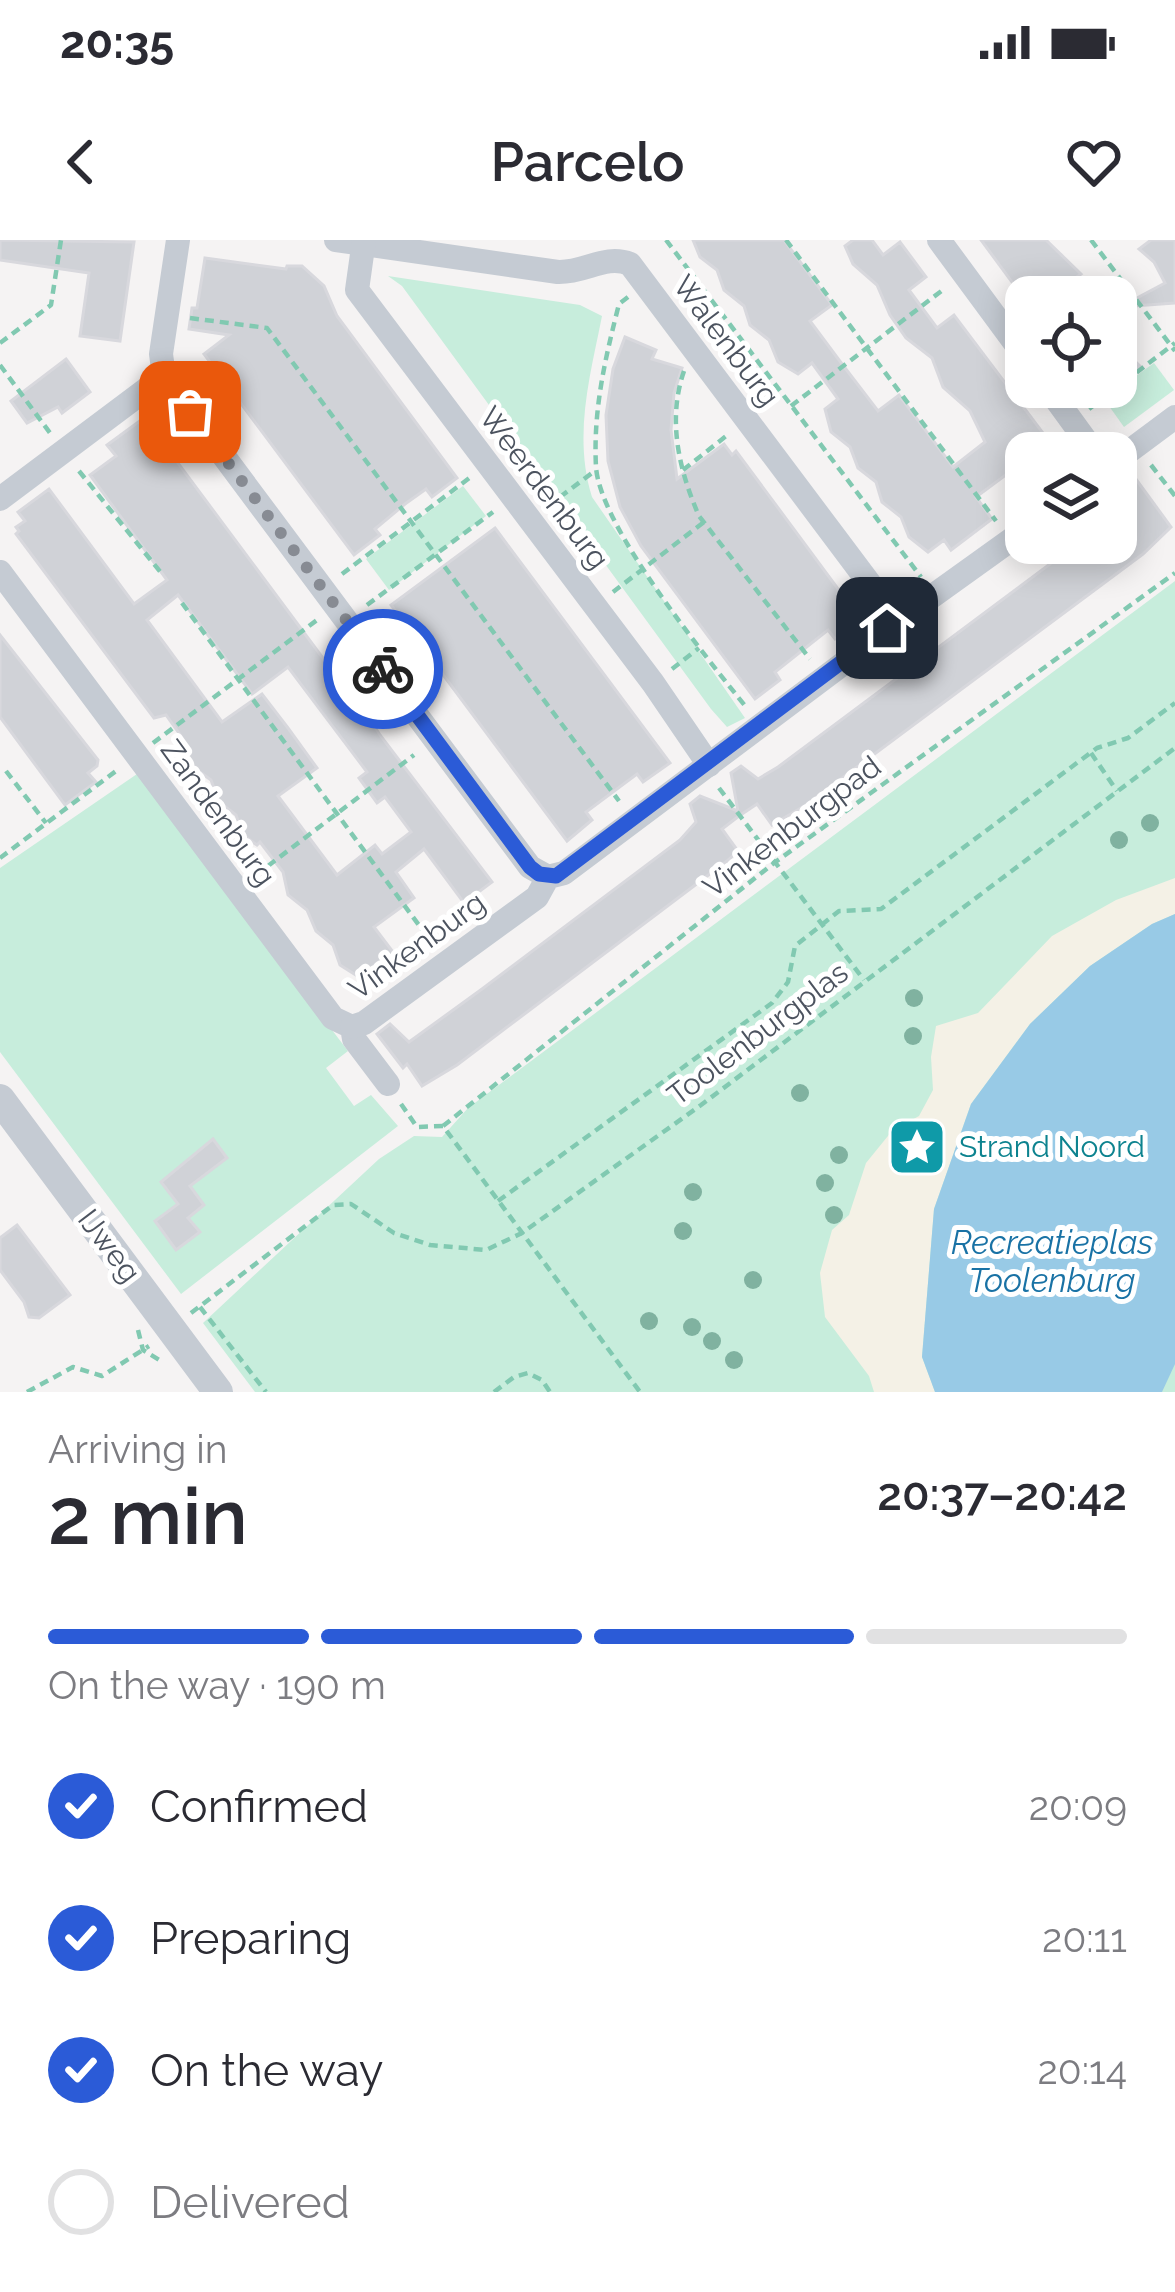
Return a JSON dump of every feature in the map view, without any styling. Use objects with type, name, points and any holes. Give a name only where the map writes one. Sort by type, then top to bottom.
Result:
[{"type":"street","points":[[178,240],[161,354],[164,376],[530,867],[548,877]]},
{"type":"street","name":"Walenburg","points":[[336,240],[574,273],[624,249],[630,264],[885,604],[889,617]]},
{"type":"street","points":[[939,240],[1005,329]]},
{"type":"street","name":"Weerdenburg","points":[[364,242],[357,290],[653,683],[709,765]]},
{"type":"street","points":[[0,499],[164,376]]},
{"type":"street","points":[[1062,408],[1080,432]]},
{"type":"street","points":[[1137,446],[1175,417]]},
{"type":"street","name":"Vinkenburg","points":[[352,1027],[364,1023],[536,897],[548,877],[564,874],[880,636],[889,617],[902,618],[1005,544]]},
{"type":"street","name":"Zandenburg","points":[[0,572],[333,1018],[352,1027],[354,1039],[388,1084]]},
{"type":"street","name":"IJweg","points":[[0,1099],[218,1392]]},
{"type":"path","points":[[0,343],[51,305],[61,240]]},
{"type":"path","points":[[666,240],[935,596]]},
{"type":"path","points":[[786,240],[1005,518]]},
{"type":"path","points":[[1072,421],[1174,347],[1091,240]]},
{"type":"path","points":[[791,406],[965,274]]},
{"type":"path","points":[[644,281],[620,304],[604,364],[595,417],[596,470],[606,505],[645,568],[760,726]]},
{"type":"path","points":[[167,315],[267,328],[634,821]]},
{"type":"path","points":[[692,347],[677,392],[674,428],[683,470],[704,522],[824,678]]},
{"type":"path","points":[[683,470],[747,419]]},
{"type":"path","points":[[1137,463],[1175,496]]},
{"type":"path","points":[[335,605],[412,519],[488,465]]},
{"type":"path","points":[[529,520],[596,470]]},
{"type":"path","points":[[0,858],[335,605],[435,552],[512,498]]},
{"type":"path","points":[[595,605],[704,522]]},
{"type":"path","name":"Vinkenburgpad","points":[[443,1126],[774,863],[1175,573]]},
{"type":"path","points":[[182,603],[446,962]]},
{"type":"path","points":[[653,683],[699,648]]},
{"type":"path","points":[[498,1201],[772,1003],[788,982],[794,946],[839,911],[880,909],[1091,753],[1128,738],[1175,703]]},
{"type":"path","points":[[236,889],[434,740]]},
{"type":"path","name":"Toolenburgplas","points":[[522,1233],[701,1105],[1175,748]]},
{"type":"path","points":[[1091,753],[1118,791]]},
{"type":"path","points":[[709,765],[715,783],[864,980]]},
{"type":"path","points":[[6,771],[46,823]]},
{"type":"path","points":[[388,1084],[417,1127],[443,1126],[640,1392]]},
{"type":"path","points":[[27,1392],[73,1367],[102,1376],[334,1205],[350,1204],[394,1233],[430,1246],[486,1250],[522,1233]]},
{"type":"path","points":[[200,1307],[266,1392]]},
{"type":"path","points":[[494,1392],[528,1373],[542,1380],[550,1392]]},
{"type":"green space","points":[[388,276],[580,305],[602,316],[584,429],[592,497],[745,718],[727,727],[711,709],[402,286]]},
{"type":"green space","points":[[1154,363],[1174,390],[1124,427],[1110,408],[1137,408],[1137,375]]},
{"type":"green space","points":[[463,486],[486,516],[389,590],[366,559]]},
{"type":"green space","points":[[1175,581],[1175,1392],[255,1392],[203,1323],[379,1159],[414,1136],[442,1137],[468,1108]]},
{"type":"green space","points":[[137,774],[348,1051],[326,1068],[354,1106],[371,1095],[398,1126],[181,1294],[0,1052],[0,868]]},
{"type":"sand","name":"Strand Noord","points":[[1175,878],[1175,914],[1090,966],[1030,1024],[971,1104],[934,1209],[922,1357],[935,1392],[874,1392],[869,1376],[825,1317],[820,1273],[832,1230],[849,1215],[866,1163],[892,1131],[919,1116],[933,1090],[936,1026],[978,1013],[1052,936],[1116,900]]},
{"type":"water","name":"Recreatieplas Toolenburg","points":[[1175,914],[1175,1364],[1162,1392],[935,1392],[922,1357],[934,1209],[971,1104],[1030,1024],[1090,966]]},
{"type":"building","points":[[0,240],[134,242],[120,341],[80,336],[89,273],[0,260]]},
{"type":"building","points":[[693,240],[784,240],[832,305],[810,321],[842,364],[878,411],[899,395],[953,467],[985,442],[970,411],[943,387],[932,358],[906,338],[877,285],[853,264],[845,246],[853,240],[872,240],[883,255],[900,242],[926,277],[909,290],[937,328],[954,315],[1005,383],[1005,408],[1024,408],[1042,432],[1005,432],[1005,476],[976,497],[992,519],[951,550],[944,540],[928,552],[909,537],[901,517],[882,502],[876,482],[858,468],[850,447],[831,432],[825,409],[838,399],[812,363],[798,374],[778,362],[769,340],[750,325],[744,306],[724,290],[717,270],[700,257]]},
{"type":"building","points":[[981,240],[1046,240],[1081,274],[1078,276],[1008,276]]},
{"type":"building","points":[[1151,240],[1175,240],[1175,303],[1137,306],[1137,298],[1165,283],[1154,262],[1139,249]]},
{"type":"building","points":[[205,258],[286,269],[302,266],[324,286],[337,316],[457,478],[432,497],[426,489],[405,504],[375,529],[380,535],[354,555],[204,354],[229,335],[189,329]]},
{"type":"building","points":[[625,337],[656,350],[652,359],[682,368],[671,430],[677,479],[724,444],[732,455],[736,451],[861,620],[835,639],[828,630],[775,672],[780,680],[755,699],[641,546],[620,507],[608,461],[606,415],[613,369]]},
{"type":"building","points":[[66,359],[90,392],[62,413],[58,407],[27,423],[11,401]]},
{"type":"building","points":[[141,420],[149,424],[492,882],[464,903],[424,849],[396,872],[414,898],[374,927],[402,964],[383,978],[376,968],[362,979],[340,965],[333,945],[316,931],[307,910],[288,895],[283,872],[260,842],[257,845],[243,835],[236,815],[219,802],[211,780],[193,767],[181,736],[166,715],[154,718],[16,534],[16,527],[25,521],[18,512],[49,489],[134,604],[167,580],[90,475],[116,456],[107,445]],"holes":[[[178,595],[252,694],[288,667],[367,772],[359,778],[377,803],[385,797],[411,832],[382,854],[375,845],[337,875],[278,796],[317,768],[288,728],[262,694],[222,722],[147,620]]]},
{"type":"building","points":[[1137,481],[1171,527],[1137,558]]},
{"type":"building","points":[[495,528],[670,763],[643,782],[637,774],[586,812],[592,820],[567,841],[391,605]]},
{"type":"building","points":[[1050,564],[1130,564],[806,805],[772,825],[757,804],[739,816],[722,829],[738,851],[727,861],[457,1065],[422,1086],[377,1034],[390,1024],[409,1042],[680,840],[696,822],[690,804],[700,796],[738,811],[731,773],[741,766],[758,779]]},
{"type":"building","points":[[0,635],[98,760],[88,773],[96,782],[65,805],[0,717]]},
{"type":"building","points":[[213,1139],[227,1158],[190,1186],[204,1205],[188,1218],[200,1232],[176,1250],[155,1221],[178,1204],[161,1182]]},
{"type":"building","points":[[17,1225],[70,1295],[39,1318],[29,1317],[24,1302],[0,1270],[0,1238]]},
{"type":"way so far","points":[[190,412],[383,669]]},
{"type":"place","name":"Strand Noord","points":[[917,1147]]},
{"type":"route","points":[[383,669],[530,867],[548,877],[564,874],[887,628]]}]
